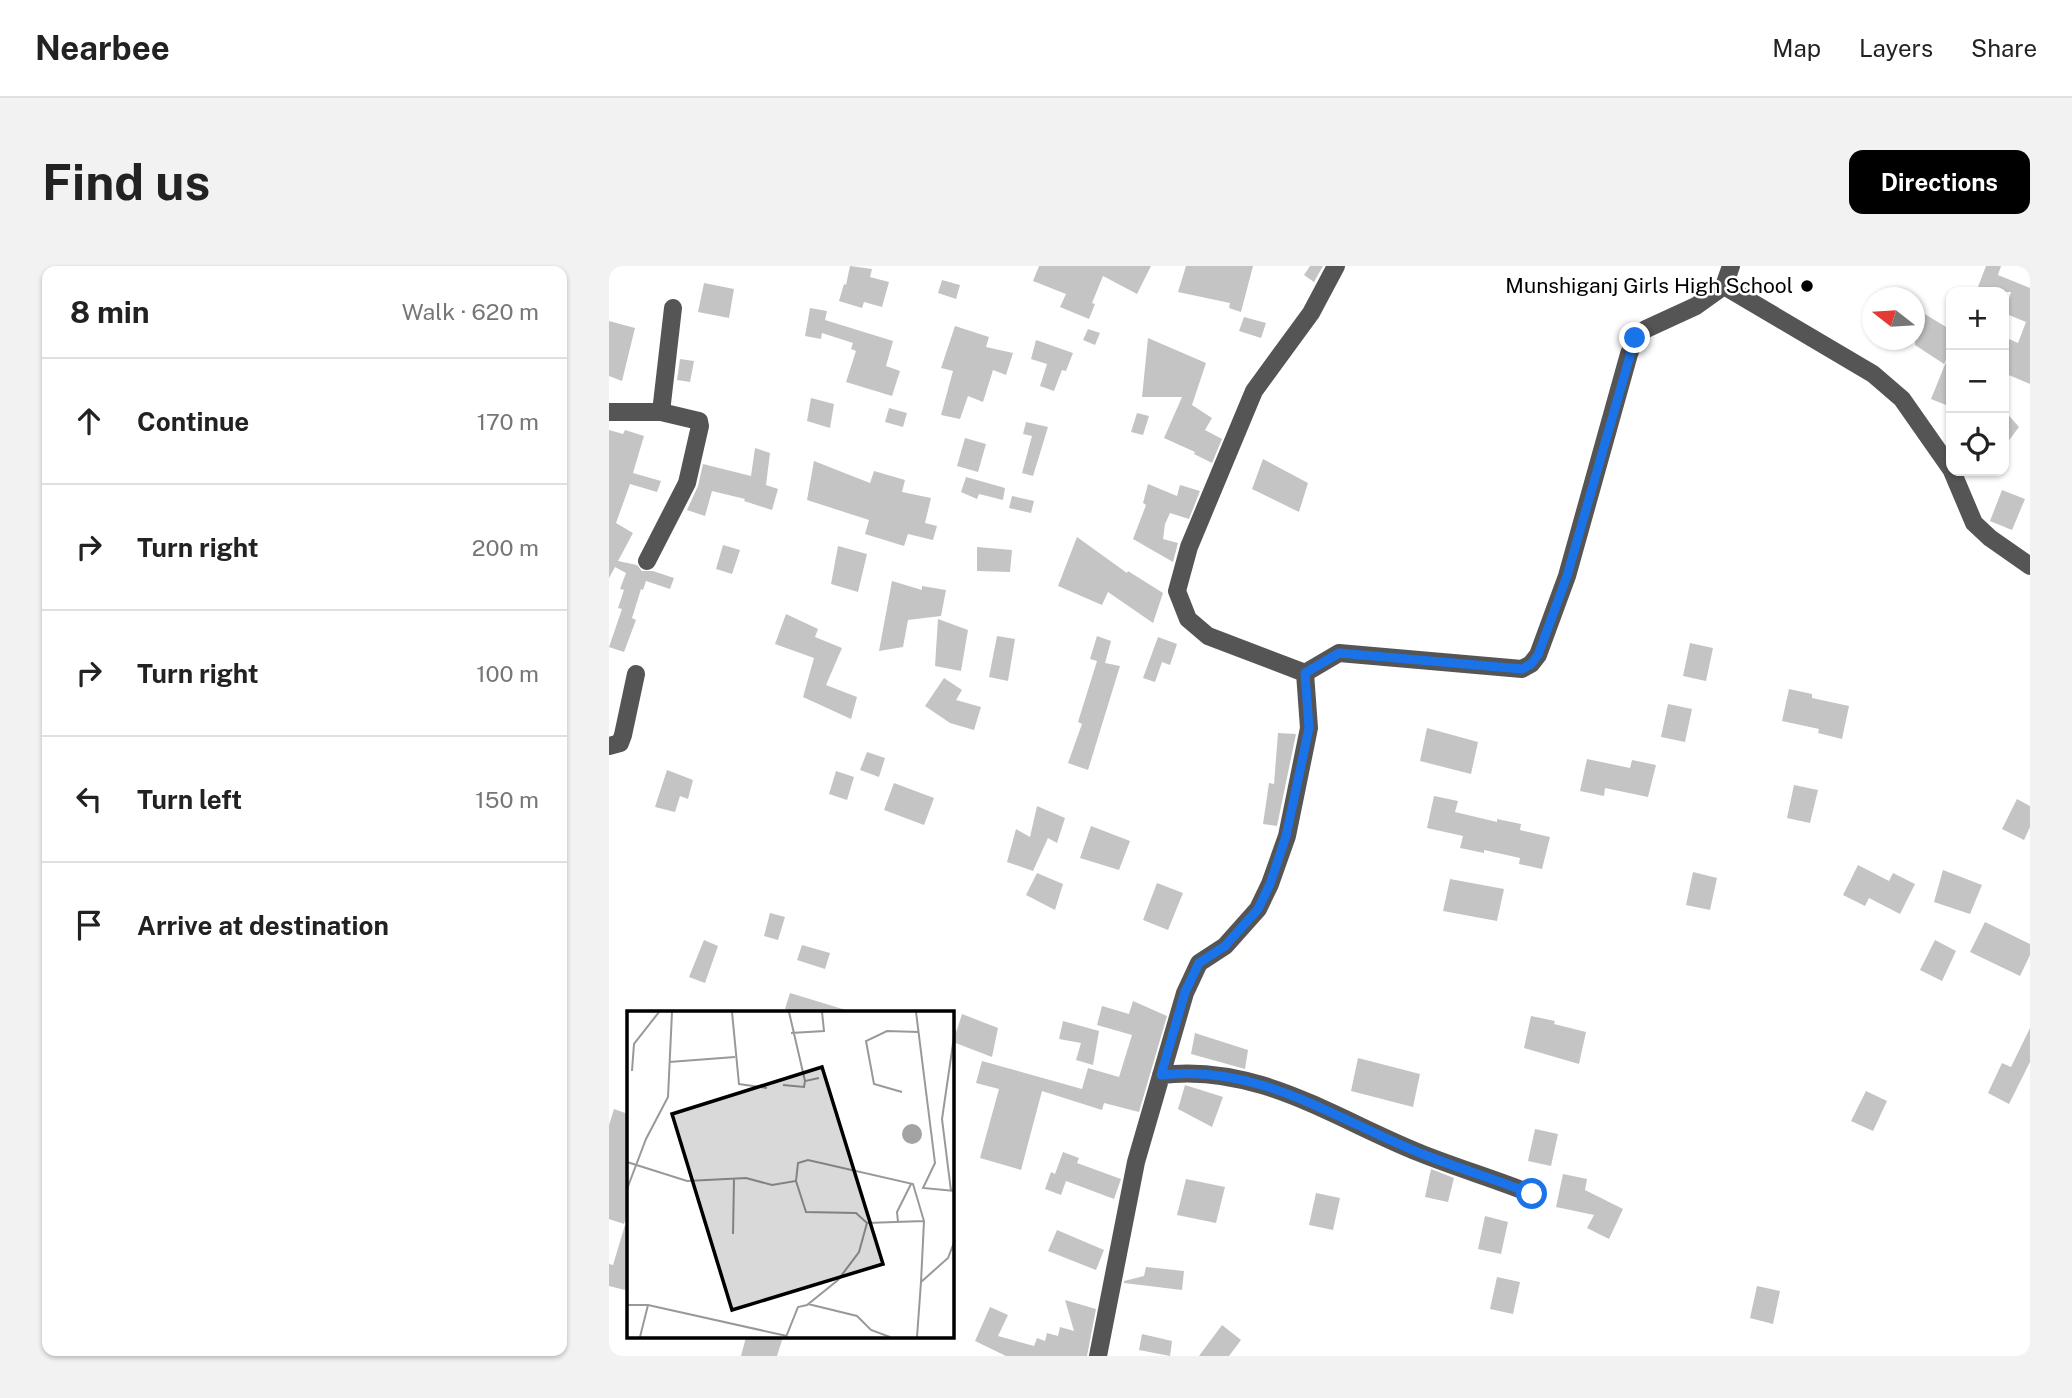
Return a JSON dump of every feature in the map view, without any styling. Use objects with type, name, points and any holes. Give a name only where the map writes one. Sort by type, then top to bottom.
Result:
[{"type":"street","points":[[1305,673],[1208,636],[1188,619],[1177,591],[1189,548],[1254,391],[1311,313],[1336,266]]},
{"type":"street","points":[[1305,673],[1339,653],[1522,669],[1531,664],[1538,655],[1567,576],[1635,338],[1646,329],[1696,306],[1724,286],[1731,266]]},
{"type":"street","points":[[1724,286],[1873,374],[1902,399],[1946,461]]},
{"type":"street","points":[[661,412],[673,308]]},
{"type":"street","points":[[609,412],[661,412],[699,421],[687,483],[647,561]]},
{"type":"street","points":[[1954,476],[1974,523],[1990,538],[2030,566]]},
{"type":"street","points":[[1098,1356],[1136,1162],[1185,992],[1199,963],[1225,946],[1258,909],[1270,884],[1286,836],[1309,728],[1305,673]]},
{"type":"street","points":[[609,746],[619,743],[623,735],[636,674]]},
{"type":"street","points":[[1161,1075],[1189,1071],[1232,1076],[1302,1098],[1420,1153],[1484,1174],[1532,1194]]},
{"type":"building","points":[[850,266],[872,269],[870,277],[889,282],[882,307],[864,302],[862,308],[839,301]]},
{"type":"building","points":[[1039,266],[1151,266],[1137,294],[1103,276],[1092,303],[1095,304],[1089,319],[1060,307],[1066,294],[1033,281]]},
{"type":"building","points":[[1186,266],[1253,266],[1241,312],[1229,308],[1230,303],[1178,292]]},
{"type":"building","points":[[1310,266],[1323,266],[1314,282],[1304,275]]},
{"type":"building","points":[[1986,266],[2001,266],[1998,275],[2030,288],[2030,384],[2009,375],[2009,339],[2018,343],[2026,322],[2009,315],[2009,287],[1978,287]]},
{"type":"building","points":[[942,280],[960,285],[956,299],[938,293]]},
{"type":"building","points":[[704,283],[734,289],[729,318],[698,312]]},
{"type":"building","points":[[810,308],[827,311],[825,320],[893,341],[886,366],[900,371],[892,396],[846,382],[856,351],[851,349],[853,343],[822,333],[821,339],[805,336]]},
{"type":"building","points":[[1925,314],[1946,327],[1944,364],[1923,350],[1925,350]]},
{"type":"building","points":[[1244,317],[1266,323],[1261,338],[1239,331]]},
{"type":"building","points":[[609,321],[635,328],[622,381],[609,376]]},
{"type":"building","points":[[955,326],[989,337],[986,347],[1013,353],[1006,375],[993,370],[983,402],[968,396],[960,419],[941,415],[953,371],[941,368]]},
{"type":"building","points":[[1088,329],[1100,333],[1095,345],[1083,340]]},
{"type":"building","points":[[1148,338],[1206,363],[1192,405],[1212,418],[1205,430],[1222,439],[1212,463],[1164,438],[1182,397],[1142,397]]},
{"type":"building","points":[[1036,340],[1073,353],[1066,371],[1062,370],[1054,391],[1040,386],[1047,364],[1031,359]]},
{"type":"building","points":[[680,359],[694,361],[690,382],[677,380]]},
{"type":"building","points":[[1946,362],[1946,405],[1931,399]]},
{"type":"building","points":[[811,398],[834,404],[830,428],[807,421]]},
{"type":"building","points":[[889,408],[907,413],[903,427],[885,422]]},
{"type":"building","points":[[1137,413],[1149,416],[1143,435],[1131,432]]},
{"type":"building","points":[[2009,416],[2019,427],[2009,440]]},
{"type":"building","points":[[1026,422],[1048,427],[1033,476],[1022,473],[1032,436],[1023,434]]},
{"type":"building","points":[[609,430],[623,434],[625,430],[644,436],[633,473],[661,481],[657,492],[630,484],[616,523],[633,533],[618,561],[637,565],[642,571],[653,571],[674,578],[670,589],[646,581],[632,618],[636,620],[624,652],[609,647],[622,609],[618,608],[624,590],[620,589],[626,573],[615,567],[609,578]]},
{"type":"building","points":[[965,438],[986,444],[978,472],[957,466]]},
{"type":"building","points":[[755,448],[770,453],[766,485],[778,489],[772,510],[744,501],[745,499],[712,491],[705,516],[687,510],[698,486],[703,464],[751,476]]},
{"type":"building","points":[[1263,459],[1308,483],[1299,512],[1252,489]]},
{"type":"building","points":[[814,461],[870,483],[874,471],[905,480],[902,492],[931,498],[925,523],[937,526],[933,540],[908,534],[904,546],[865,534],[869,520],[807,500]]},
{"type":"building","points":[[966,477],[1005,488],[1003,500],[979,494],[977,499],[961,492]]},
{"type":"building","points":[[1148,484],[1177,496],[1180,485],[1200,491],[1189,519],[1170,513],[1165,524],[1163,539],[1178,543],[1173,562],[1133,539],[1146,505],[1143,503]]},
{"type":"building","points":[[2002,490],[2025,499],[2012,530],[1990,521]]},
{"type":"building","points":[[1012,496],[1034,501],[1031,513],[1009,508]]},
{"type":"building","points":[[1077,537],[1127,573],[1128,571],[1163,593],[1153,623],[1108,592],[1102,605],[1058,586]]},
{"type":"building","points":[[723,545],[740,550],[732,574],[716,569]]},
{"type":"building","points":[[838,546],[867,554],[858,592],[831,584]]},
{"type":"building","points":[[977,547],[1012,550],[1010,572],[977,571]]},
{"type":"building","points":[[892,581],[922,590],[922,586],[946,590],[941,616],[908,620],[903,647],[879,651]]},
{"type":"building","points":[[786,614],[818,629],[815,637],[842,648],[826,685],[857,697],[851,719],[803,697],[814,658],[775,644]]},
{"type":"building","points":[[938,619],[968,630],[961,671],[935,666]]},
{"type":"building","points":[[997,636],[1015,639],[1008,681],[989,677]]},
{"type":"building","points":[[1097,636],[1111,641],[1105,663],[1120,666],[1088,770],[1068,763],[1082,724],[1078,722],[1097,661],[1090,659]]},
{"type":"building","points":[[1158,637],[1177,644],[1170,665],[1162,662],[1155,682],[1143,678]]},
{"type":"building","points":[[1690,643],[1713,648],[1706,681],[1683,676]]},
{"type":"building","points":[[944,678],[962,690],[956,700],[981,707],[974,730],[950,723],[925,706]]},
{"type":"building","points":[[1789,689],[1812,694],[1812,698],[1849,706],[1842,739],[1818,733],[1819,729],[1782,721]]},
{"type":"building","points":[[1668,704],[1692,709],[1685,742],[1661,737]]},
{"type":"building","points":[[1427,728],[1478,742],[1471,774],[1420,761]]},
{"type":"building","points":[[1278,733],[1296,734],[1277,826],[1263,824],[1269,783],[1274,784]]},
{"type":"building","points":[[867,752],[885,758],[879,777],[860,770]]},
{"type":"building","points":[[1587,759],[1630,768],[1632,760],[1656,765],[1648,797],[1605,788],[1604,796],[1580,791]]},
{"type":"building","points":[[667,770],[693,780],[688,799],[680,796],[675,812],[655,807]]},
{"type":"building","points":[[836,771],[854,777],[847,800],[829,794]]},
{"type":"building","points":[[894,783],[934,798],[924,825],[884,810]]},
{"type":"building","points":[[1794,785],[1818,790],[1810,823],[1787,818]]},
{"type":"building","points":[[1434,796],[1458,801],[1455,812],[1497,822],[1497,819],[1521,824],[1520,830],[1550,837],[1542,869],[1519,864],[1520,858],[1460,848],[1463,836],[1427,828]]},
{"type":"building","points":[[2017,799],[2030,806],[2030,827],[2024,840],[2002,829]]},
{"type":"building","points":[[1037,806],[1065,818],[1057,843],[1048,838],[1033,871],[1007,862],[1016,829],[1030,837]]},
{"type":"building","points":[[1091,826],[1130,841],[1119,870],[1080,858]]},
{"type":"building","points":[[1858,865],[1889,881],[1893,873],[1915,884],[1900,914],[1869,898],[1865,906],[1843,895]]},
{"type":"building","points":[[1943,870],[1982,885],[1970,914],[1934,902]]},
{"type":"building","points":[[1693,872],[1717,878],[1710,910],[1686,905]]},
{"type":"building","points":[[1037,873],[1063,884],[1055,910],[1026,895]]},
{"type":"building","points":[[1450,879],[1504,889],[1497,921],[1443,911]]},
{"type":"building","points":[[1157,883],[1183,893],[1168,930],[1143,920]]},
{"type":"building","points":[[770,913],[785,917],[778,940],[764,936]]},
{"type":"building","points":[[1985,922],[2030,944],[2030,955],[2020,976],[1970,952]]},
{"type":"building","points":[[704,940],[718,946],[705,983],[689,977]]},
{"type":"building","points":[[1935,940],[1956,951],[1942,981],[1920,970]]},
{"type":"building","points":[[802,945],[830,953],[825,969],[797,960]]},
{"type":"building","points":[[790,993],[846,1011],[792,1011],[785,1009]]},
{"type":"building","points":[[1133,1001],[1167,1016],[1139,1112],[1104,1103],[1102,1110],[1042,1091],[1021,1170],[980,1158],[999,1089],[976,1083],[982,1061],[1082,1089],[1088,1068],[1119,1077],[1132,1035],[1097,1025],[1102,1006],[1129,1014]]},
{"type":"building","points":[[962,1014],[998,1028],[992,1057],[954,1042]]},
{"type":"building","points":[[1531,1016],[1586,1032],[1579,1064],[1524,1048]]},
{"type":"building","points":[[1063,1021],[1099,1031],[1093,1065],[1076,1060],[1081,1043],[1059,1039]]},
{"type":"building","points":[[2030,1028],[2030,1062],[2009,1104],[1988,1093],[2002,1063],[2011,1067]]},
{"type":"building","points":[[1195,1033],[1248,1050],[1245,1069],[1191,1054]]},
{"type":"building","points":[[1358,1058],[1420,1074],[1413,1107],[1351,1091]]},
{"type":"building","points":[[1185,1085],[1223,1097],[1212,1127],[1178,1109]]},
{"type":"building","points":[[1866,1091],[1887,1101],[1873,1131],[1851,1121]]},
{"type":"building","points":[[614,1109],[627,1114],[627,1214],[624,1224],[609,1219],[609,1125]]},
{"type":"building","points":[[1535,1129],[1558,1134],[1551,1166],[1528,1161]]},
{"type":"building","points":[[1063,1152],[1079,1158],[1077,1163],[1121,1179],[1114,1199],[1066,1181],[1061,1195],[1045,1189],[1051,1172],[1055,1174]]},
{"type":"building","points":[[1431,1169],[1454,1178],[1448,1202],[1425,1197]]},
{"type":"building","points":[[1563,1174],[1587,1179],[1585,1190],[1623,1209],[1609,1239],[1587,1228],[1594,1215],[1556,1207]]},
{"type":"building","points":[[1186,1179],[1225,1187],[1216,1223],[1177,1215]]},
{"type":"building","points":[[1316,1193],[1340,1198],[1333,1230],[1309,1225]]},
{"type":"building","points":[[1485,1216],[1508,1222],[1501,1254],[1478,1249]]},
{"type":"building","points":[[627,1225],[625,1290],[609,1286],[609,1264],[613,1265]]},
{"type":"building","points":[[1057,1230],[1104,1250],[1096,1270],[1048,1251]]},
{"type":"building","points":[[1146,1267],[1184,1271],[1182,1290],[1124,1283],[1144,1276]]},
{"type":"building","points":[[1497,1277],[1520,1282],[1513,1314],[1490,1309]]},
{"type":"building","points":[[1757,1286],[1780,1291],[1773,1324],[1750,1318]]},
{"type":"building","points":[[1065,1300],[1096,1309],[1087,1356],[1006,1356],[975,1341],[990,1307],[1008,1315],[998,1336],[1034,1346],[1037,1338],[1045,1341],[1047,1333],[1058,1336],[1060,1327],[1074,1331]]},
{"type":"building","points":[[1222,1325],[1241,1340],[1229,1356],[1199,1356]]},
{"type":"building","points":[[1142,1334],[1172,1341],[1170,1356],[1139,1350]]},
{"type":"building","points":[[746,1338],[783,1338],[777,1356],[741,1356]]},
{"type":"place","name":"Munshiganj Girls High School","points":[[1807,286]]},
{"type":"route","points":[[1532,1194],[1484,1174],[1420,1153],[1302,1098],[1232,1076],[1189,1071],[1161,1075],[1185,992],[1199,963],[1225,946],[1258,909],[1270,884],[1286,836],[1309,728],[1305,673],[1339,653],[1522,669],[1531,664],[1538,655],[1567,576],[1635,338]]}]
